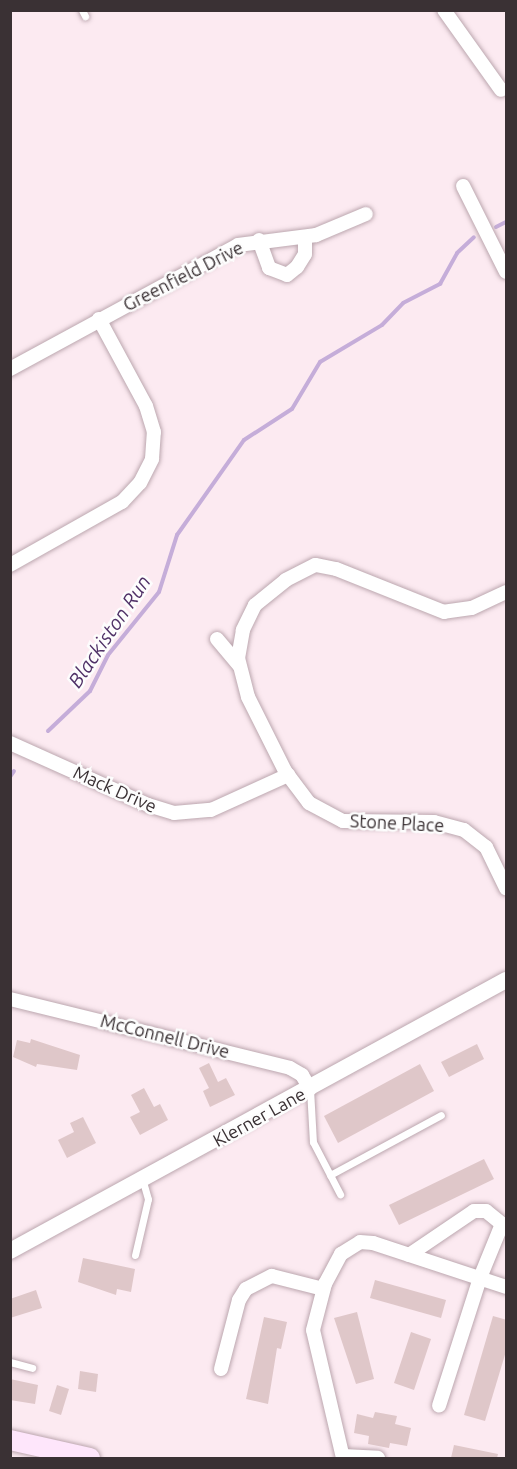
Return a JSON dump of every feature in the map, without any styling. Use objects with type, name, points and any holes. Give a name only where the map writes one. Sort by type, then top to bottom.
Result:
[{"type":"main road","points":[[10,1440],[90,1458]]},
{"type":"street","points":[[444,10],[501,90]]},
{"type":"street","points":[[463,186],[507,272]]},
{"type":"street","name":"Greenfield Drive","points":[[10,369],[222,252],[259,240],[305,237],[341,228],[366,214]]},
{"type":"street","points":[[259,240],[269,268],[287,275],[297,267],[305,254],[305,237]]},
{"type":"street","points":[[10,566],[122,502],[149,465],[154,432],[146,406],[99,319]]},
{"type":"street","name":"Stone Place","points":[[507,592],[471,608],[444,612],[336,569],[315,565],[286,580],[255,606],[243,630],[239,665],[248,697],[288,775],[309,803],[344,821],[434,822],[464,830],[486,847],[507,888]]},
{"type":"street","name":"Stone Place","points":[[217,639],[239,665]]},
{"type":"street","name":"Mack Drive","points":[[10,743],[148,805],[174,813],[211,810],[288,775]]},
{"type":"street","name":"Klerner Lane","points":[[10,1251],[143,1182],[507,980]]},
{"type":"street","name":"McConnell Drive","points":[[10,999],[284,1066],[302,1075],[310,1089]]},
{"type":"street","points":[[409,1255],[474,1211],[486,1211],[502,1224],[480,1278],[439,1406]]},
{"type":"street","points":[[378,1458],[343,1457],[314,1330],[323,1289],[341,1254],[360,1242],[409,1255],[507,1287]]},
{"type":"street","points":[[221,1369],[239,1300],[246,1289],[272,1276],[323,1289]]},
{"type":"lane","points":[[310,1089],[313,1142],[340,1194]]},
{"type":"lane","points":[[330,1175],[441,1115]]},
{"type":"lane","points":[[135,1255],[148,1198],[143,1182]]},
{"type":"lane","points":[[10,1362],[33,1368]]},
{"type":"building","points":[[31,1039],[80,1055],[77,1070],[37,1064],[36,1067],[13,1057],[17,1040],[30,1043]]},
{"type":"building","points":[[477,1044],[484,1059],[449,1077],[441,1062]]},
{"type":"building","points":[[209,1063],[218,1082],[226,1078],[235,1095],[210,1107],[203,1091],[209,1088],[199,1068]]},
{"type":"building","points":[[420,1064],[434,1091],[338,1143],[324,1116]]},
{"type":"building","points":[[144,1088],[154,1107],[160,1104],[168,1120],[140,1135],[130,1117],[140,1112],[131,1095]]},
{"type":"building","points":[[83,1117],[96,1143],[67,1158],[58,1140],[74,1132],[70,1123]]},
{"type":"building","points":[[484,1159],[494,1179],[399,1225],[389,1205]]},
{"type":"building","points":[[83,1258],[135,1269],[131,1292],[117,1289],[116,1295],[78,1282]]},
{"type":"building","points":[[375,1280],[446,1300],[441,1318],[370,1298]]},
{"type":"building","points":[[36,1290],[42,1308],[10,1318],[10,1299]]},
{"type":"building","points":[[357,1312],[374,1379],[356,1384],[334,1318]]},
{"type":"building","points":[[493,1316],[507,1320],[507,1348],[485,1421],[464,1415]]},
{"type":"building","points":[[264,1317],[287,1322],[281,1349],[277,1348],[268,1404],[246,1399]]},
{"type":"building","points":[[411,1332],[431,1339],[414,1390],[394,1383]]},
{"type":"building","points":[[80,1371],[98,1374],[96,1392],[78,1389]]},
{"type":"building","points":[[10,1379],[38,1385],[35,1404],[10,1400]]},
{"type":"building","points":[[57,1385],[69,1389],[61,1415],[49,1411]]},
{"type":"building","points":[[375,1412],[397,1416],[395,1424],[411,1428],[407,1446],[390,1443],[389,1448],[368,1444],[369,1436],[354,1433],[357,1414],[373,1418]]},
{"type":"building","points":[[454,1445],[498,1454],[497,1458],[451,1458]]},
{"type":"waterway","name":"Blackiston Run","points":[[496,227],[506,222]]},
{"type":"waterway","name":"Blackiston Run","points":[[48,731],[90,691],[108,655],[159,592],[177,535],[244,440],[292,409],[320,362],[382,325],[403,303],[440,284],[457,253],[474,237]]},
{"type":"waterway","name":"Blackiston Run","points":[[10,777],[14,771]]}]
